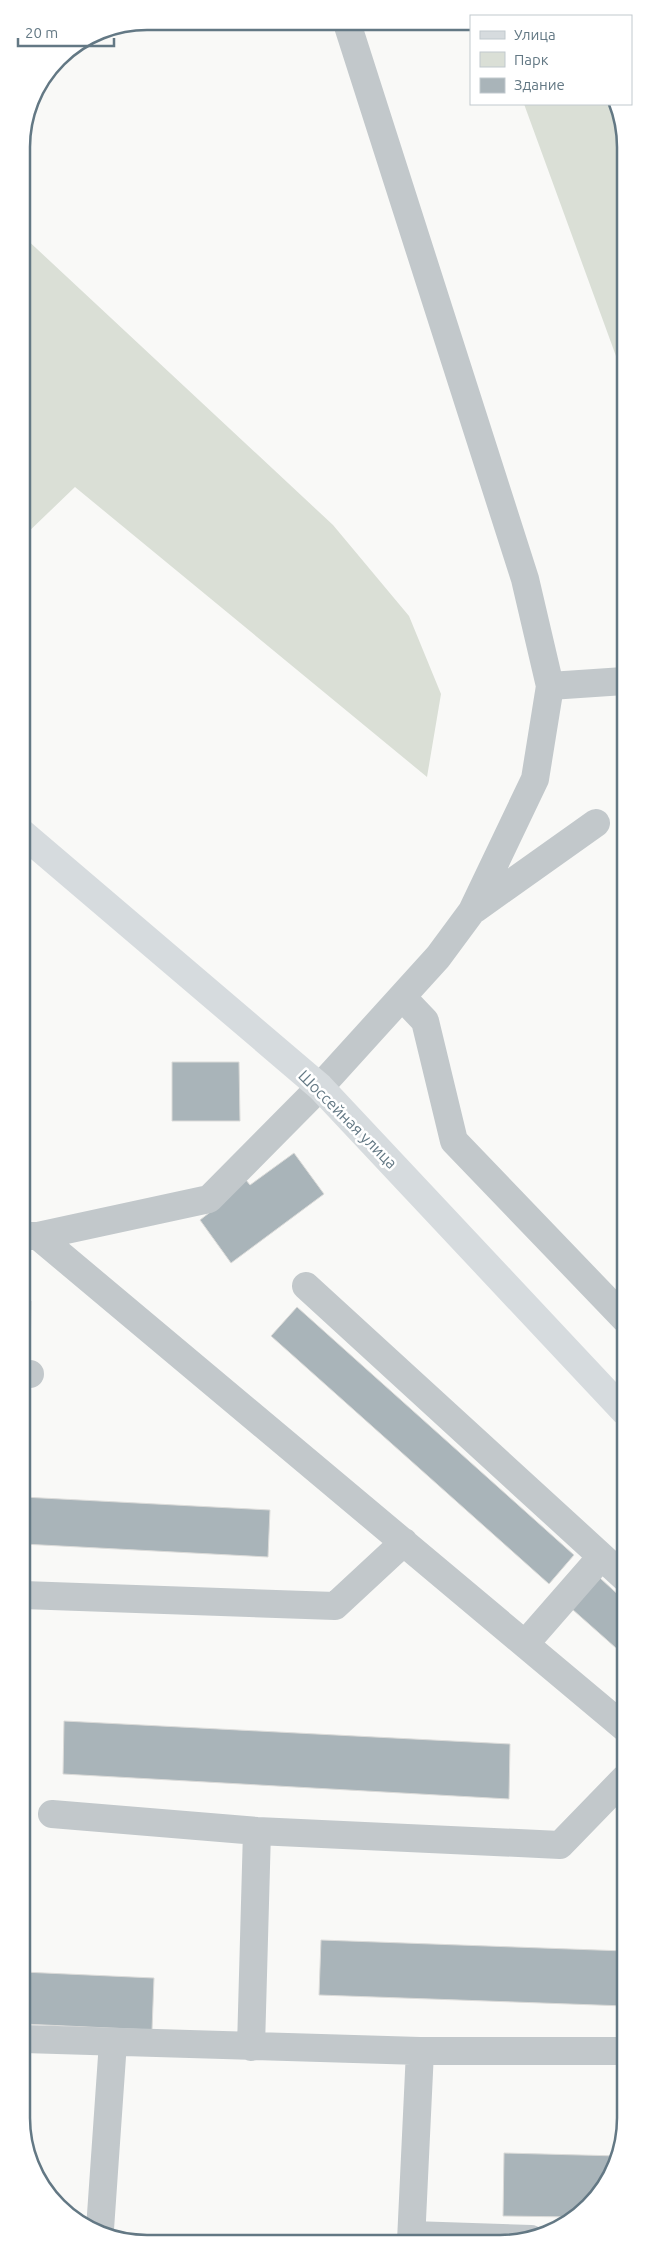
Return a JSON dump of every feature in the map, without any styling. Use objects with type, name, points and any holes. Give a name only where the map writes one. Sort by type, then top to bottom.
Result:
[{"type":"main road","name":"Шоссейная улица","points":[[30,840],[320,1087],[617,1403]]},
{"type":"street","points":[[30,1236],[209,1199],[320,1087],[403,998],[438,957],[472,911],[535,779],[550,686],[525,579],[349,30]]},
{"type":"street","points":[[550,686],[617,681]]},
{"type":"street","points":[[472,911],[596,823]]},
{"type":"street","points":[[403,998],[425,1021],[454,1141],[617,1311]]},
{"type":"street","points":[[30,1236],[404,1542],[617,1721]]},
{"type":"street","points":[[306,1286],[617,1571]]},
{"type":"street","points":[[30,1596],[335,1606],[404,1542]]},
{"type":"street","points":[[525,1644],[601,1557]]},
{"type":"street","points":[[52,1814],[257,1831],[560,1845],[617,1786]]},
{"type":"street","points":[[251,2046],[257,1831]]},
{"type":"street","points":[[30,2039],[420,2051],[617,2051]]},
{"type":"street","points":[[100,2225],[113,2042]]},
{"type":"street","points":[[411,2235],[420,2051]]},
{"type":"green space","points":[[524,105],[609,105],[611,110],[615,124],[617,147],[617,359]]},
{"type":"green space","points":[[30,242],[333,525],[409,616],[441,694],[427,777],[75,487],[30,530]]},
{"type":"building","points":[[172,1062],[239,1062],[240,1121],[172,1121]]},
{"type":"building","points":[[294,1153],[324,1194],[231,1263],[200,1220],[246,1180],[250,1185]]},
{"type":"building","points":[[30,1301],[31,1301],[30,1359]]},
{"type":"building","points":[[297,1307],[574,1555],[549,1584],[271,1336]]},
{"type":"building","points":[[30,1497],[270,1510],[268,1557],[30,1544]]},
{"type":"building","points":[[600,1578],[617,1594],[617,1649],[572,1609]]},
{"type":"building","points":[[64,1721],[510,1744],[509,1799],[63,1774]]},
{"type":"building","points":[[321,1940],[617,1951],[617,2006],[319,1995]]},
{"type":"building","points":[[30,1972],[154,1978],[152,2030],[30,2024]]},
{"type":"building","points":[[504,2153],[610,2156],[605,2170],[588,2195],[562,2217],[503,2216]]}]
